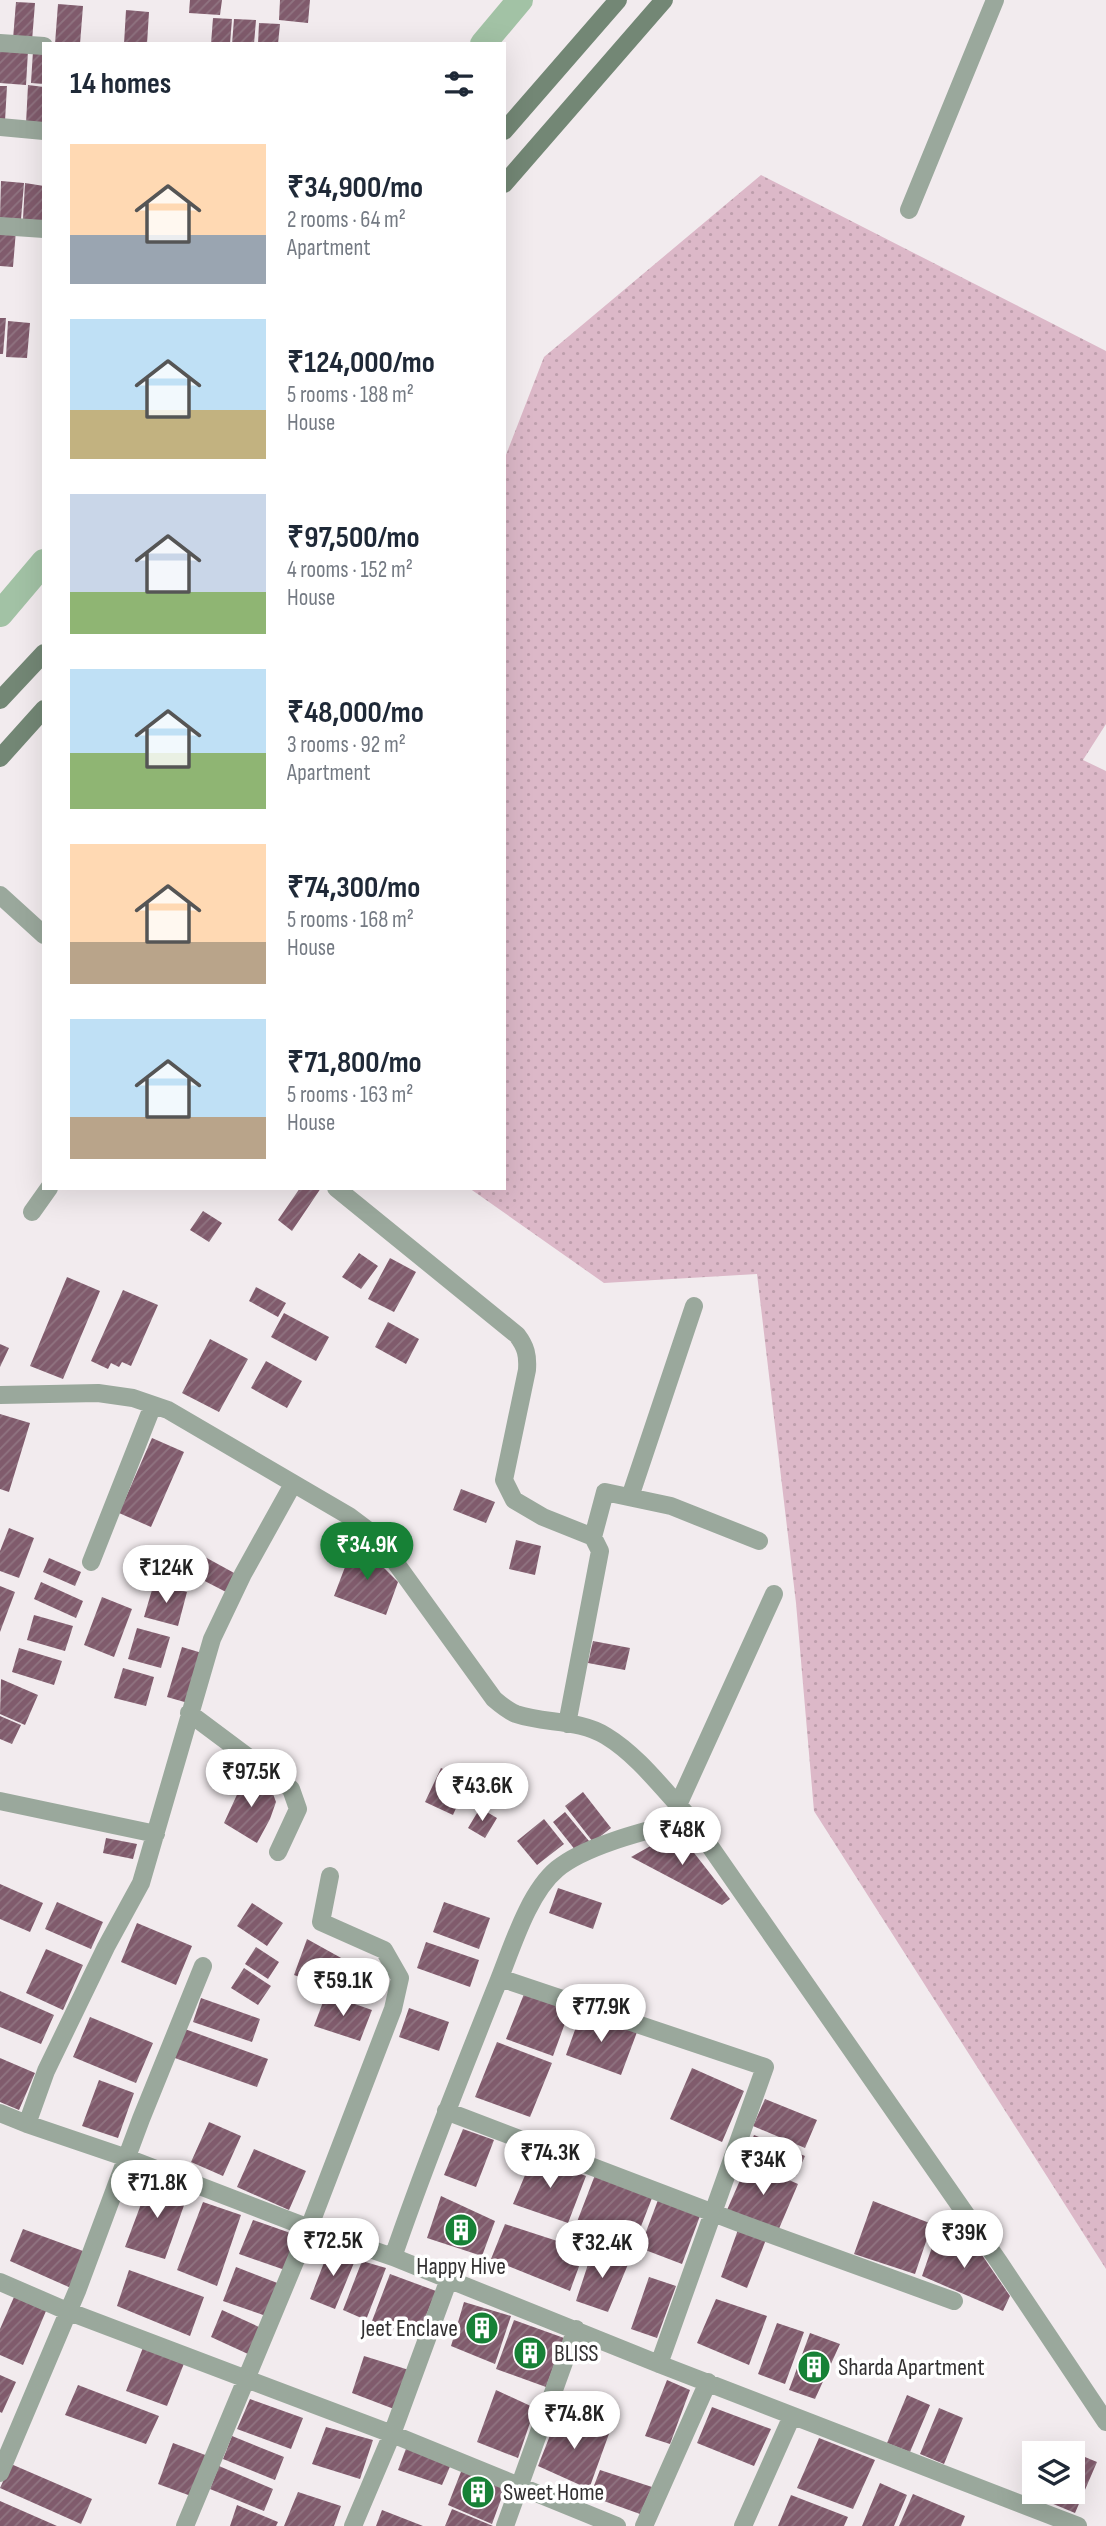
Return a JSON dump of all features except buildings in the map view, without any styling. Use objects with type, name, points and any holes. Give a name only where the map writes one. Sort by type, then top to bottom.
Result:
[{"type":"main road","points":[[506,129],[618,0]]},
{"type":"main road","points":[[506,182],[664,0]]},
{"type":"main road","points":[[0,700],[42,655]]},
{"type":"main road","points":[[0,758],[42,711]]},
{"type":"street","points":[[909,210],[995,0]]},
{"type":"street","points":[[0,43],[42,46]]},
{"type":"street","points":[[0,127],[42,131]]},
{"type":"street","points":[[0,226],[42,229]]},
{"type":"street","points":[[0,895],[42,933]]},
{"type":"street","points":[[32,1212],[48,1190]]},
{"type":"street","points":[[339,1190],[517,1335],[528,1355],[527,1370],[505,1480],[514,1500],[543,1517],[593,1537]]},
{"type":"street","points":[[630,1497],[694,1306]]},
{"type":"street","points":[[0,1395],[98,1393],[133,1398],[168,1410],[349,1516],[376,1537],[494,1699],[513,1714],[567,1724],[605,1735],[634,1760],[691,1819],[999,2262],[1106,2422]]},
{"type":"street","points":[[91,1562],[153,1405]]},
{"type":"street","points":[[27,2124],[46,2071],[106,1947],[141,1883],[212,1639],[243,1574],[293,1485]]},
{"type":"street","points":[[567,1724],[600,1551],[593,1537],[605,1492],[671,1506],[759,1541]]},
{"type":"street","points":[[678,1805],[774,1594]]},
{"type":"street","points":[[189,1713],[291,1789],[298,1809],[278,1852]]},
{"type":"street","points":[[0,1801],[156,1834]]},
{"type":"street","points":[[393,2257],[446,2111],[541,1885],[558,1868],[607,1845],[691,1819]]},
{"type":"street","points":[[185,2526],[309,2228],[393,2009],[400,1978],[384,1950],[321,1922],[330,1876]]},
{"type":"street","points":[[0,2473],[76,2291],[204,1966]]},
{"type":"street","points":[[500,1978],[765,2067],[659,2364]]},
{"type":"street","points":[[446,2111],[954,2301]]},
{"type":"street","points":[[0,2113],[393,2257],[1057,2523],[1078,2526]]},
{"type":"street","points":[[353,2526],[392,2434],[449,2279]]},
{"type":"street","points":[[0,2282],[66,2311],[521,2485],[617,2526]]},
{"type":"street","points":[[505,2526],[576,2329]]},
{"type":"street","points":[[644,2526],[708,2382]]},
{"type":"street","points":[[743,2526],[792,2416]]},
{"type":"shaded area","points":[[761,175],[1106,351],[1106,724],[1083,760],[1106,771],[1106,2269],[814,1811],[796,1603],[757,1274],[604,1283],[472,1190],[506,1190],[506,455],[544,357]]},
{"type":"waterway","points":[[485,42],[520,0]]},
{"type":"waterway","points":[[0,614],[42,564]]},
{"type":"place","name":"Happy Hive","points":[[461,2230]]},
{"type":"place","name":"Jeet Enclave","points":[[482,2328]]},
{"type":"place","name":"BLISS","points":[[530,2353]]},
{"type":"place","name":"Sharda Apartment","points":[[814,2367]]},
{"type":"place","name":"Sweet Home","points":[[478,2492]]}]
